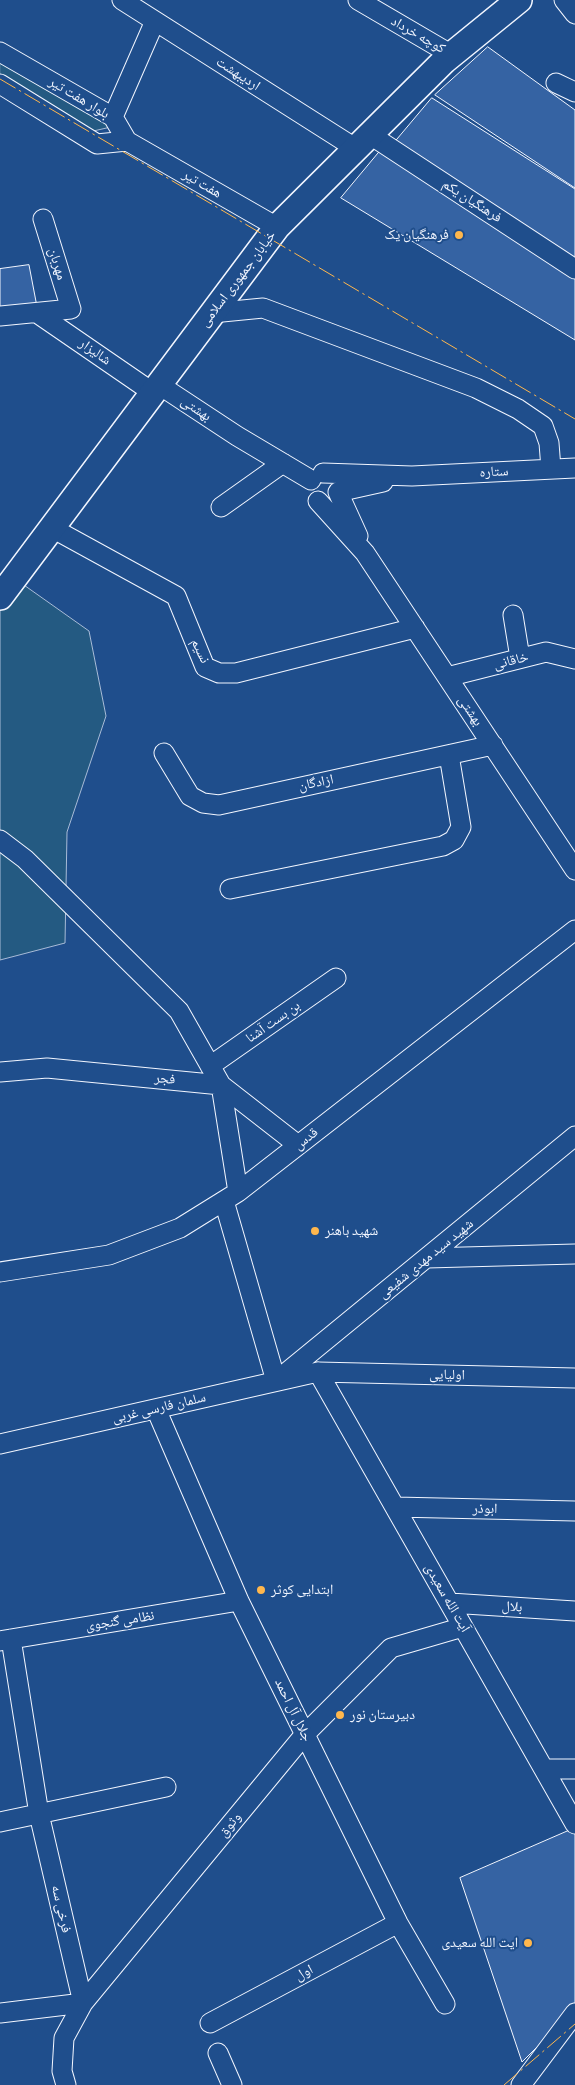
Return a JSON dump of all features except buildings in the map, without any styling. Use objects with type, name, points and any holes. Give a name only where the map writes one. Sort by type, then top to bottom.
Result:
[{"type":"main road","name":"خیابان جمهوری اسلامی","points":[[0,597],[277,227],[362,141],[452,55],[519,0]]},
{"type":"street","name":"اردیبهشت","points":[[122,0],[362,141]]},
{"type":"street","name":"کوچه خرداد","points":[[358,0],[452,55]]},
{"type":"street","points":[[564,0],[575,14]]},
{"type":"street","points":[[113,117],[156,21]]},
{"type":"street","name":"بلوار هفت تیر","points":[[0,52],[113,117],[127,141],[97,144],[0,84]]},
{"type":"street","points":[[556,83],[575,92]]},
{"type":"street","name":"هفت تیر","points":[[127,141],[277,227]]},
{"type":"street","name":"فرهنگیان یکم","points":[[362,141],[575,269]]},
{"type":"street","name":"مهربان","points":[[37,312],[71,309],[44,219]]},
{"type":"street","points":[[212,313],[263,308],[476,388],[518,409],[543,426],[549,443],[551,469]]},
{"type":"street","points":[[0,316],[37,312]]},
{"type":"street","name":"شالیزار","points":[[37,312],[155,388]]},
{"type":"street","name":"بهشتی","points":[[155,388],[283,464],[317,476]]},
{"type":"street","points":[[220,507],[283,464]]},
{"type":"street","name":"ستاره","points":[[412,476],[575,468]]},
{"type":"street","points":[[317,476],[332,475],[338,482],[338,492],[365,553]]},
{"type":"street","points":[[317,476],[412,476]]},
{"type":"street","points":[[317,476],[309,490],[310,494],[365,553]]},
{"type":"street","points":[[318,501],[323,502],[332,499],[338,492],[412,476]]},
{"type":"street","name":"نسیم","points":[[52,528],[176,596],[205,667],[219,673],[236,673],[415,628]]},
{"type":"street","name":"بهشتی","points":[[365,553],[575,870]]},
{"type":"street","points":[[513,615],[520,658]]},
{"type":"street","name":"خاقانی","points":[[447,677],[546,652],[575,659]]},
{"type":"street","name":"ازادگان","points":[[164,753],[190,796],[202,803],[219,804],[493,745]]},
{"type":"street","points":[[230,889],[443,846],[454,840],[461,827],[449,755]]},
{"type":"street","points":[[0,840],[25,859],[179,1011],[221,1085],[298,1145]]},
{"type":"street","name":"قدس","points":[[0,1272],[109,1255],[180,1228],[231,1196],[575,930]]},
{"type":"street","name":"بن بست آشنا","points":[[210,1066],[336,978]]},
{"type":"street","name":"فجر","points":[[0,1072],[47,1068],[221,1085]]},
{"type":"street","points":[[221,1085],[231,1196],[276,1382]]},
{"type":"street","name":"شهید سید مهدی شفیعی","points":[[276,1382],[575,1136]]},
{"type":"street","points":[[426,1258],[575,1254]]},
{"type":"street","name":"سلمان فارسی غربی","points":[[0,1444],[318,1372]]},
{"type":"street","name":"اولیایی","points":[[318,1372],[575,1378]]},
{"type":"street","name":"آیت الله سعیدی","points":[[318,1372],[575,1824]]},
{"type":"street","name":"جلال آل احمد","points":[[156,1409],[239,1601],[398,1924],[445,2004]]},
{"type":"street","name":"ابوذر","points":[[395,1507],[575,1511]]},
{"type":"street","name":"نظامی گنجوی","points":[[5,1640],[239,1601]]},
{"type":"street","name":"بلال","points":[[450,1603],[575,1611]]},
{"type":"street","name":"وثوق","points":[[66,2085],[62,2071],[64,2038],[84,2003],[305,1734],[391,1648],[463,1627]]},
{"type":"street","name":"فرخی سه","points":[[5,1640],[39,1814],[84,2003]]},
{"type":"street","points":[[544,1769],[575,1769]]},
{"type":"street","points":[[0,1822],[166,1788]]},
{"type":"street","name":"اول","points":[[210,2023],[398,1924]]},
{"type":"street","points":[[0,2013],[84,2003]]},
{"type":"street","points":[[520,2084],[575,2013]]},
{"type":"street","points":[[218,2054],[232,2085]]},
{"type":"shaded area","points":[[0,52],[124,124],[89,132],[0,79]]},
{"type":"shaded area","points":[[14,578],[89,631],[106,716],[67,832],[65,943],[0,960],[0,598]]},
{"type":"power","points":[[0,79],[575,419]]},
{"type":"power","points":[[504,2085],[575,2024]]},
{"type":"place","name":"فرهنگیان یک","points":[[459,235]]},
{"type":"place","name":"شهید باهنر","points":[[315,1231]]},
{"type":"place","name":"ابتدایی کوثر","points":[[261,1590]]},
{"type":"place","name":"دبیرستان نور","points":[[340,1715]]},
{"type":"place","name":"ایت الله سعیدی","points":[[528,1943]]}]
